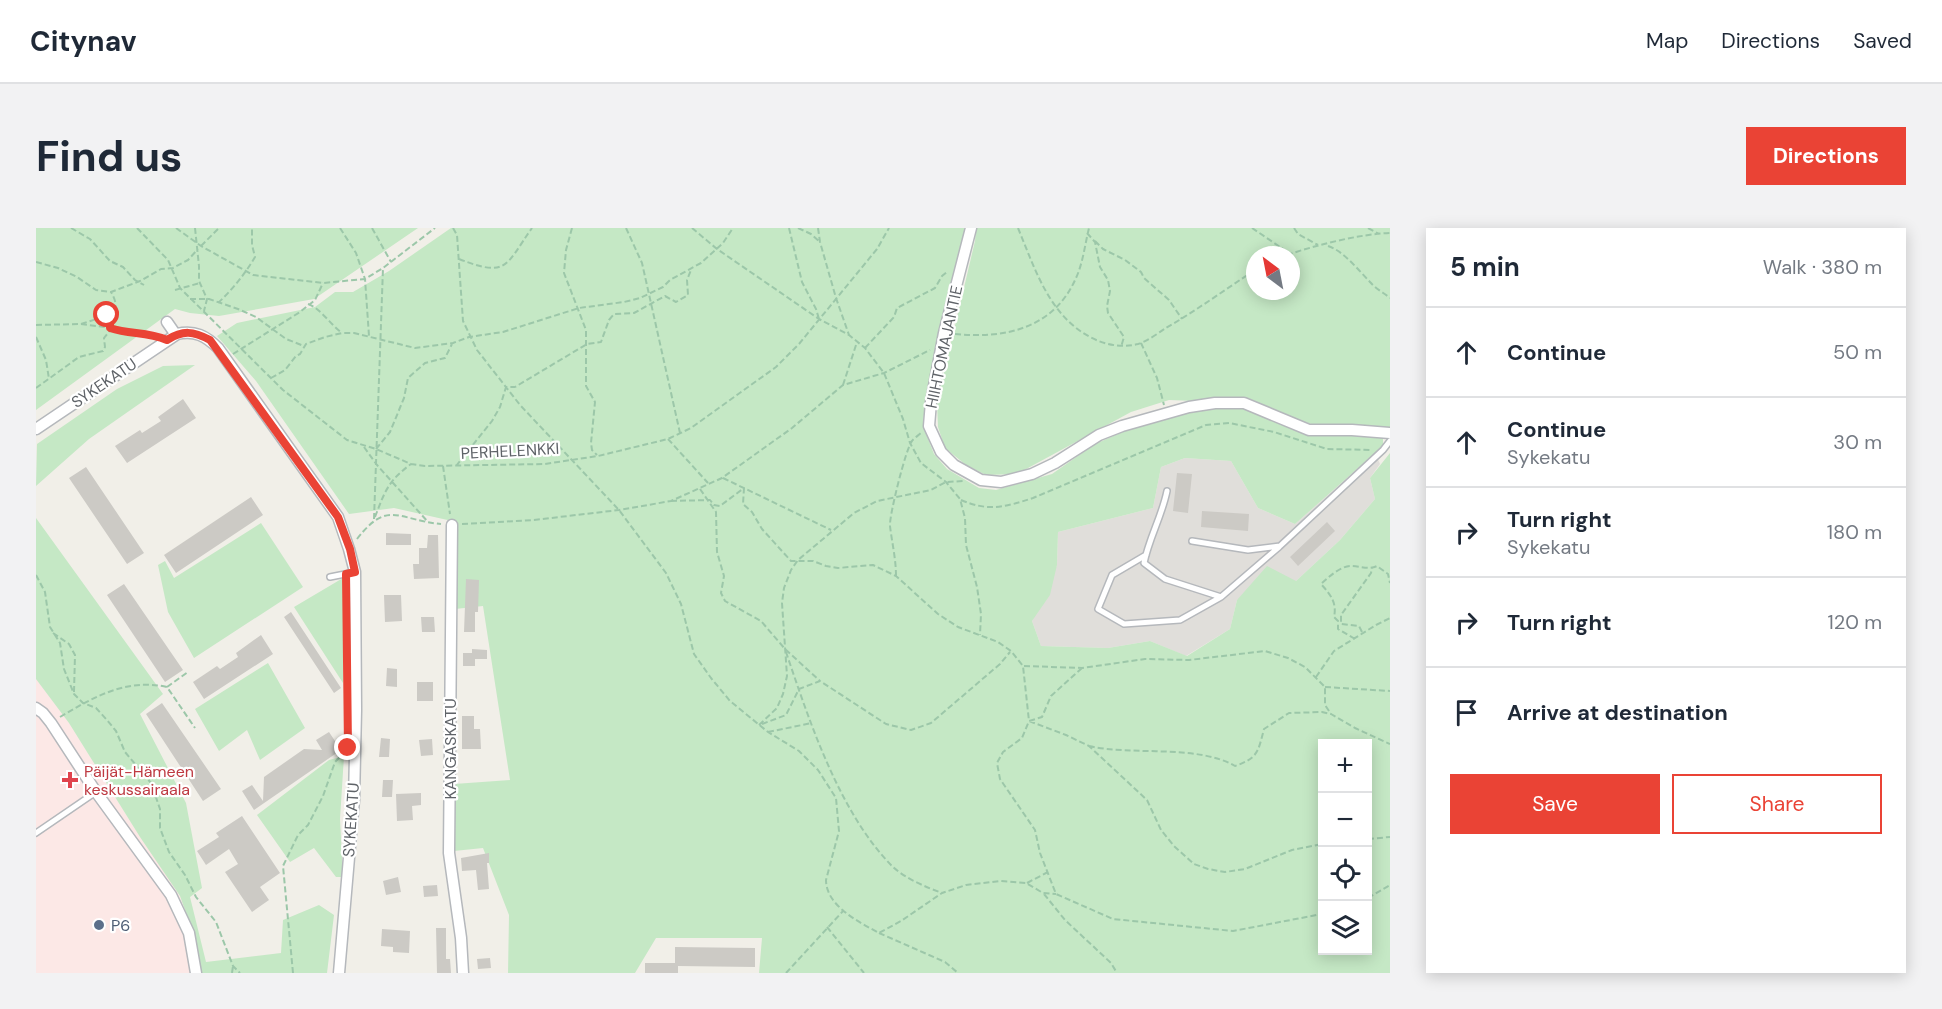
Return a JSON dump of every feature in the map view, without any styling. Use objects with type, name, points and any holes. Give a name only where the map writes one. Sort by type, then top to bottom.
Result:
[{"type":"street","name":"HIIHTOMAJANTIE","points":[[971,228],[944,333],[931,402],[929,426],[941,452],[954,465],[981,480]]},
{"type":"street","points":[[167,322],[171,337]]},
{"type":"street","name":"SYKEKATU","points":[[36,429],[171,337],[188,331],[198,333],[218,348],[338,517],[350,549],[355,572],[354,800],[339,973]]},
{"type":"street","points":[[981,480],[1000,482],[1032,474],[1055,463],[1099,435],[1122,426],[1166,413],[1215,403],[1244,403],[1309,430],[1390,433]]},
{"type":"street","name":"KANGASKATU","points":[[452,525],[449,853],[461,938],[462,973]]},
{"type":"street","points":[[36,708],[51,723],[96,792],[171,896],[189,933],[195,973]]},
{"type":"lane","points":[[1146,555],[1112,575],[1098,609],[1124,624],[1180,620],[1221,597],[1280,546],[1390,441]]},
{"type":"lane","points":[[1167,490],[1164,511],[1148,545],[1144,563],[1165,579],[1221,597]]},
{"type":"lane","points":[[1192,541],[1248,550],[1280,546]]},
{"type":"lane","points":[[330,577],[355,572]]},
{"type":"lane","points":[[36,833],[96,792]]},
{"type":"path","points":[[71,228],[90,239],[110,261],[123,267],[135,280],[144,285]]},
{"type":"path","name":"PERHELENKKI","points":[[136,228],[168,260],[180,288],[283,390],[347,441],[376,449],[411,464],[443,466],[545,464],[598,456],[668,439],[691,428],[777,367],[877,249],[890,228]]},
{"type":"path","points":[[176,228],[199,246],[253,275],[323,283],[365,279],[435,228]]},
{"type":"path","points":[[195,228],[199,246],[200,283],[207,299],[204,311]]},
{"type":"path","points":[[36,262],[77,277],[96,290],[111,292],[140,281],[161,269],[172,268],[188,260],[199,246],[219,228]]},
{"type":"path","points":[[218,303],[225,298],[255,256],[252,245],[252,228]]},
{"type":"path","points":[[340,228],[356,253],[365,279],[369,336]]},
{"type":"path","points":[[372,228],[391,262]]},
{"type":"path","points":[[453,228],[457,235],[464,321],[469,337],[477,350],[506,387],[619,510],[666,573],[681,604],[694,654],[730,701],[768,732],[800,752],[818,770],[836,798],[839,831],[826,880],[826,888],[831,899],[860,923],[945,962],[958,973]]},
{"type":"path","points":[[459,259],[493,269],[506,265],[532,228]]},
{"type":"path","points":[[572,228],[566,250],[564,273],[586,330],[586,386],[595,402],[592,450],[598,456]]},
{"type":"path","points":[[626,228],[642,263],[650,292],[680,433]]},
{"type":"path","points":[[692,228],[717,249],[819,320],[857,341],[884,373],[903,418],[910,442],[921,462],[946,482],[960,499],[965,518],[966,545],[977,587],[981,614],[980,636]]},
{"type":"path","points":[[271,378],[285,370],[300,354],[304,346],[342,333],[369,336],[415,348],[453,343],[469,337],[503,332],[579,308],[640,298],[691,270],[717,249],[733,228]]},
{"type":"path","points":[[789,228],[802,282],[819,320]]},
{"type":"path","points":[[798,228],[812,234],[820,242]]},
{"type":"path","points":[[818,228],[836,298],[849,335]]},
{"type":"path","points":[[1018,228],[1040,282],[1056,308],[1078,330],[1099,341],[1121,347],[1141,343],[1182,319],[1246,276]]},
{"type":"path","points":[[944,333],[972,336],[1010,333],[1036,323],[1056,308],[1076,277],[1089,228]]},
{"type":"path","points":[[1252,228],[1278,246]]},
{"type":"path","points":[[1294,228],[1298,234],[1320,246]]},
{"type":"path","points":[[1368,228],[1379,234]]},
{"type":"path","points":[[1088,232],[1095,242],[1100,267],[1108,280],[1110,291],[1108,313],[1124,338],[1121,347]]},
{"type":"path","points":[[1300,251],[1390,233]]},
{"type":"path","points":[[1091,237],[1103,249],[1142,272],[1144,278],[1169,300],[1182,319]]},
{"type":"path","points":[[1325,245],[1354,263],[1372,285],[1390,298]]},
{"type":"path","points":[[374,519],[383,268]]},
{"type":"path","points":[[506,387],[514,387],[587,345],[601,342],[614,314],[634,313],[665,296],[676,302],[688,295],[687,280],[691,270]]},
{"type":"path","points":[[865,348],[894,317],[897,308],[935,288],[942,276],[950,270]]},
{"type":"path","points":[[175,290],[200,283]]},
{"type":"path","points":[[242,350],[315,300],[323,283]]},
{"type":"path","points":[[36,388],[79,357],[103,351],[104,338],[110,329],[110,322],[115,313],[115,299],[111,292]]},
{"type":"path","points":[[190,298],[207,299],[256,317],[286,339],[304,346]]},
{"type":"path","points":[[308,304],[316,307],[327,321],[342,333]]},
{"type":"path","points":[[80,324],[115,313]]},
{"type":"path","points":[[36,325],[80,324],[124,333],[151,333],[171,337]]},
{"type":"path","points":[[36,337],[46,360],[49,379]]},
{"type":"path","points":[[843,385],[857,341]]},
{"type":"path","points":[[376,449],[390,432],[404,398],[408,378],[425,363],[445,358],[453,343]]},
{"type":"path","points":[[1141,343],[1157,378],[1166,413]]},
{"type":"path","points":[[671,501],[722,478],[792,428],[843,385],[884,373],[927,350],[942,348]]},
{"type":"path","points":[[456,466],[492,421],[500,407],[506,387]]},
{"type":"path","points":[[960,499],[975,506],[1006,507],[1033,498],[1206,425],[1229,423],[1274,432],[1327,449],[1383,450]]},
{"type":"path","points":[[896,576],[890,524],[893,496],[902,476],[910,442],[929,426]]},
{"type":"path","points":[[668,439],[709,484]]},
{"type":"path","points":[[363,446],[376,464],[428,522]]},
{"type":"path","points":[[350,549],[374,519],[383,495],[395,476],[411,464]]},
{"type":"path","points":[[443,466],[452,525]]},
{"type":"path","points":[[722,478],[831,530]]},
{"type":"path","points":[[759,725],[777,708],[783,694],[787,676],[782,603],[784,588],[798,560],[831,530],[854,513],[877,501],[931,490],[946,482],[981,480]]},
{"type":"path","points":[[374,519],[388,513],[452,525],[534,520],[671,501],[708,501],[720,506],[744,488]]},
{"type":"path","points":[[744,488],[743,504],[752,512],[762,530],[791,561],[813,561],[838,568],[873,565],[896,576],[938,614],[958,627],[998,642],[1011,651],[1023,666],[1029,721],[1022,738],[1003,752],[997,763],[1000,779],[1035,830],[1040,853],[1056,894]]},
{"type":"path","points":[[700,489],[716,512],[717,552],[724,576],[721,593],[725,601],[761,621],[785,650],[820,681],[886,724],[911,730],[931,723],[1000,664],[1011,651]]},
{"type":"path","points":[[1354,639],[1338,629],[1338,621],[1334,617],[1336,608],[1333,598],[1321,584],[1348,566],[1372,568],[1377,566],[1388,574],[1390,583]]},
{"type":"path","points":[[1363,633],[1359,626],[1341,624],[1341,615],[1371,573],[1372,568]]},
{"type":"path","points":[[36,575],[45,592],[51,631],[60,643],[64,669],[74,694],[83,704],[96,708],[107,720],[116,731],[124,752],[150,783],[160,809],[160,828],[169,852],[185,875],[196,897],[216,922],[233,966],[240,973]]},
{"type":"path","points":[[1316,677],[1334,651],[1390,618]]},
{"type":"path","points":[[51,631],[69,644],[75,655],[74,694]]},
{"type":"path","points":[[785,650],[827,764],[862,830],[895,868],[923,886],[942,893]]},
{"type":"path","points":[[1023,666],[1082,668],[1145,659],[1189,660],[1265,651],[1288,658],[1305,667],[1316,677],[1325,687],[1325,705],[1331,714],[1390,744]]},
{"type":"path","points":[[1029,721],[1042,717],[1051,696],[1082,668]]},
{"type":"path","points":[[51,723],[99,694],[132,685],[167,687],[188,672]]},
{"type":"path","points":[[759,725],[786,715],[799,689],[820,681]]},
{"type":"path","points":[[167,687],[195,728]]},
{"type":"path","points":[[1325,687],[1390,691]]},
{"type":"path","points":[[1029,721],[1089,746],[1102,749],[1153,751],[1221,758],[1235,766],[1251,760],[1258,751],[1264,729],[1289,713],[1331,714]]},
{"type":"path","points":[[768,732],[812,722]]},
{"type":"path","points":[[1089,746],[1147,801],[1161,830],[1174,846],[1194,864],[1225,872],[1245,869],[1292,850],[1318,845]]},
{"type":"path","points":[[293,973],[283,866],[298,835],[308,825],[323,796],[335,762],[348,748],[348,757]]},
{"type":"path","points":[[1372,839],[1390,837]]},
{"type":"path","points":[[1026,884],[1048,872]]},
{"type":"path","points":[[879,933],[942,893],[966,885],[1000,881],[1026,884],[1043,893],[1065,920],[1111,963],[1117,973]]},
{"type":"path","points":[[1372,896],[1390,885]]},
{"type":"path","points":[[1043,893],[1056,894],[1113,919],[1233,931],[1318,915]]},
{"type":"path","points":[[786,973],[844,910]]},
{"type":"path","points":[[827,927],[864,973]]},
{"type":"path","points":[[232,973],[233,966]]},
{"type":"shaded area","points":[[1375,453],[1380,464],[1370,478],[1375,499],[1340,540],[1296,581],[1237,600],[1230,629],[1186,656],[1150,641],[1108,648],[1041,646],[1032,621],[1057,565],[1058,532],[1153,508],[1161,467],[1185,458],[1231,461],[1258,508],[1295,524]]},
{"type":"shaded area","name":"Päijät-Hämeen keskussairaala","points":[[36,679],[69,723],[140,837],[180,896],[195,938],[201,973],[36,973]]},
{"type":"green space","points":[[36,228],[418,228],[314,299],[219,316],[175,309],[36,410]]},
{"type":"green space","points":[[451,228],[964,228],[964,239],[925,402],[923,426],[934,454],[947,469],[979,488],[996,490],[1052,474],[1095,444],[1132,428],[1215,406],[1243,407],[1308,433],[1351,433],[1383,438],[1383,445],[1375,453],[1295,524],[1258,508],[1231,461],[1185,458],[1161,467],[1153,508],[1058,532],[1057,565],[1050,595],[1032,621],[1041,646],[1108,648],[1150,641],[1187,656],[1230,629],[1237,600],[1267,566],[1296,581],[1340,540],[1375,499],[1370,478],[1390,453],[1390,973],[759,973],[762,938],[656,938],[635,973],[508,973],[509,915],[483,848],[454,851],[454,784],[510,780],[483,606],[455,609],[452,521],[394,508],[349,514],[256,381],[217,336],[237,323],[315,307],[335,292],[353,292],[389,271]]},
{"type":"green space","points":[[976,228],[1390,228],[1390,428],[1311,424],[1248,398],[1169,400],[1131,412],[1017,474],[986,475],[966,465],[945,448],[938,427],[937,402],[975,241]]},
{"type":"green space","points":[[195,365],[89,439],[36,486],[37,444],[117,389],[163,366]]},
{"type":"green space","points":[[36,518],[163,694],[140,714],[186,803],[202,888],[190,897],[206,962],[281,953],[283,920],[319,905],[334,915],[327,973],[201,973],[195,938],[180,896],[140,837],[69,723],[36,679]]},
{"type":"green space","points":[[261,523],[303,587],[194,658],[168,612],[158,565],[165,561],[174,578]]},
{"type":"green space","points":[[343,578],[343,683],[294,607]]},
{"type":"green space","points":[[268,663],[305,728],[260,760],[247,730],[219,751],[195,709]]},
{"type":"green space","points":[[344,756],[340,819],[343,877],[336,877],[314,848],[290,862],[257,815],[329,760]]},
{"type":"building","points":[[183,399],[196,418],[127,463],[115,446],[140,430],[142,433],[161,421],[158,417]]},
{"type":"building","points":[[86,467],[144,553],[127,564],[69,478]]},
{"type":"building","points":[[1177,473],[1192,474],[1188,513],[1173,511]]},
{"type":"building","points":[[251,497],[263,515],[176,573],[164,555]]},
{"type":"building","points":[[1202,511],[1249,514],[1248,531],[1201,527]]},
{"type":"building","points":[[1327,522],[1335,531],[1298,566],[1290,557]]},
{"type":"building","points":[[386,533],[411,534],[411,545],[386,545]]},
{"type":"building","points":[[428,535],[438,535],[439,578],[414,579],[413,564],[419,564],[419,548],[427,548]]},
{"type":"building","points":[[466,579],[479,580],[475,632],[464,632]]},
{"type":"building","points":[[124,584],[183,670],[165,682],[107,595]]},
{"type":"building","points":[[384,595],[401,595],[402,621],[385,622]]},
{"type":"building","points":[[291,612],[341,688],[334,693],[284,617]]},
{"type":"building","points":[[421,617],[434,617],[435,632],[422,632]]},
{"type":"building","points":[[261,635],[273,654],[204,699],[193,682],[217,666],[220,669],[238,657],[236,653]]},
{"type":"building","points":[[472,649],[487,650],[487,659],[475,659],[475,666],[463,666],[463,653],[472,653]]},
{"type":"building","points":[[387,668],[397,669],[397,687],[386,686]]},
{"type":"building","points":[[417,682],[433,682],[433,701],[417,701]]},
{"type":"building","points":[[162,703],[221,789],[203,801],[146,714]]},
{"type":"building","points":[[462,716],[474,716],[474,729],[480,729],[481,749],[462,749]]},
{"type":"building","points":[[329,732],[341,750],[254,810],[242,791],[252,785],[263,801],[264,777],[304,749],[322,750],[316,740]]},
{"type":"building","points":[[381,738],[390,739],[389,757],[379,757]]},
{"type":"building","points":[[432,739],[433,755],[421,756],[419,740]]},
{"type":"building","points":[[383,780],[393,780],[392,797],[382,797]]},
{"type":"building","points":[[421,793],[421,805],[412,806],[413,820],[397,821],[396,794]]},
{"type":"building","points":[[242,816],[280,873],[260,887],[269,900],[252,912],[225,872],[238,864],[229,849],[206,865],[197,851],[219,837],[216,833]]},
{"type":"building","points":[[489,853],[489,863],[487,863],[489,889],[478,890],[476,870],[462,871],[461,858]]},
{"type":"building","points":[[398,877],[401,892],[386,895],[383,881]]},
{"type":"building","points":[[437,885],[438,896],[424,897],[423,886]]},
{"type":"building","points":[[436,928],[446,928],[446,959],[450,959],[451,973],[437,973]]},
{"type":"building","points":[[382,929],[410,931],[409,953],[393,952],[393,947],[381,946]]},
{"type":"building","points":[[675,947],[755,948],[755,967],[678,966],[678,973],[645,973],[645,963],[675,963]]},
{"type":"building","points":[[490,958],[491,968],[478,969],[477,959]]},
{"type":"place","name":"Päijät-Hämeen keskussairaala","points":[[70,780]]},
{"type":"place","name":"P6","points":[[99,925]]},
{"type":"route","points":[[107,315],[115,313],[110,322],[110,328],[124,333],[151,333],[167,340],[188,331],[198,333],[210,340],[338,517],[350,549],[355,572],[346,574],[348,748]]}]
